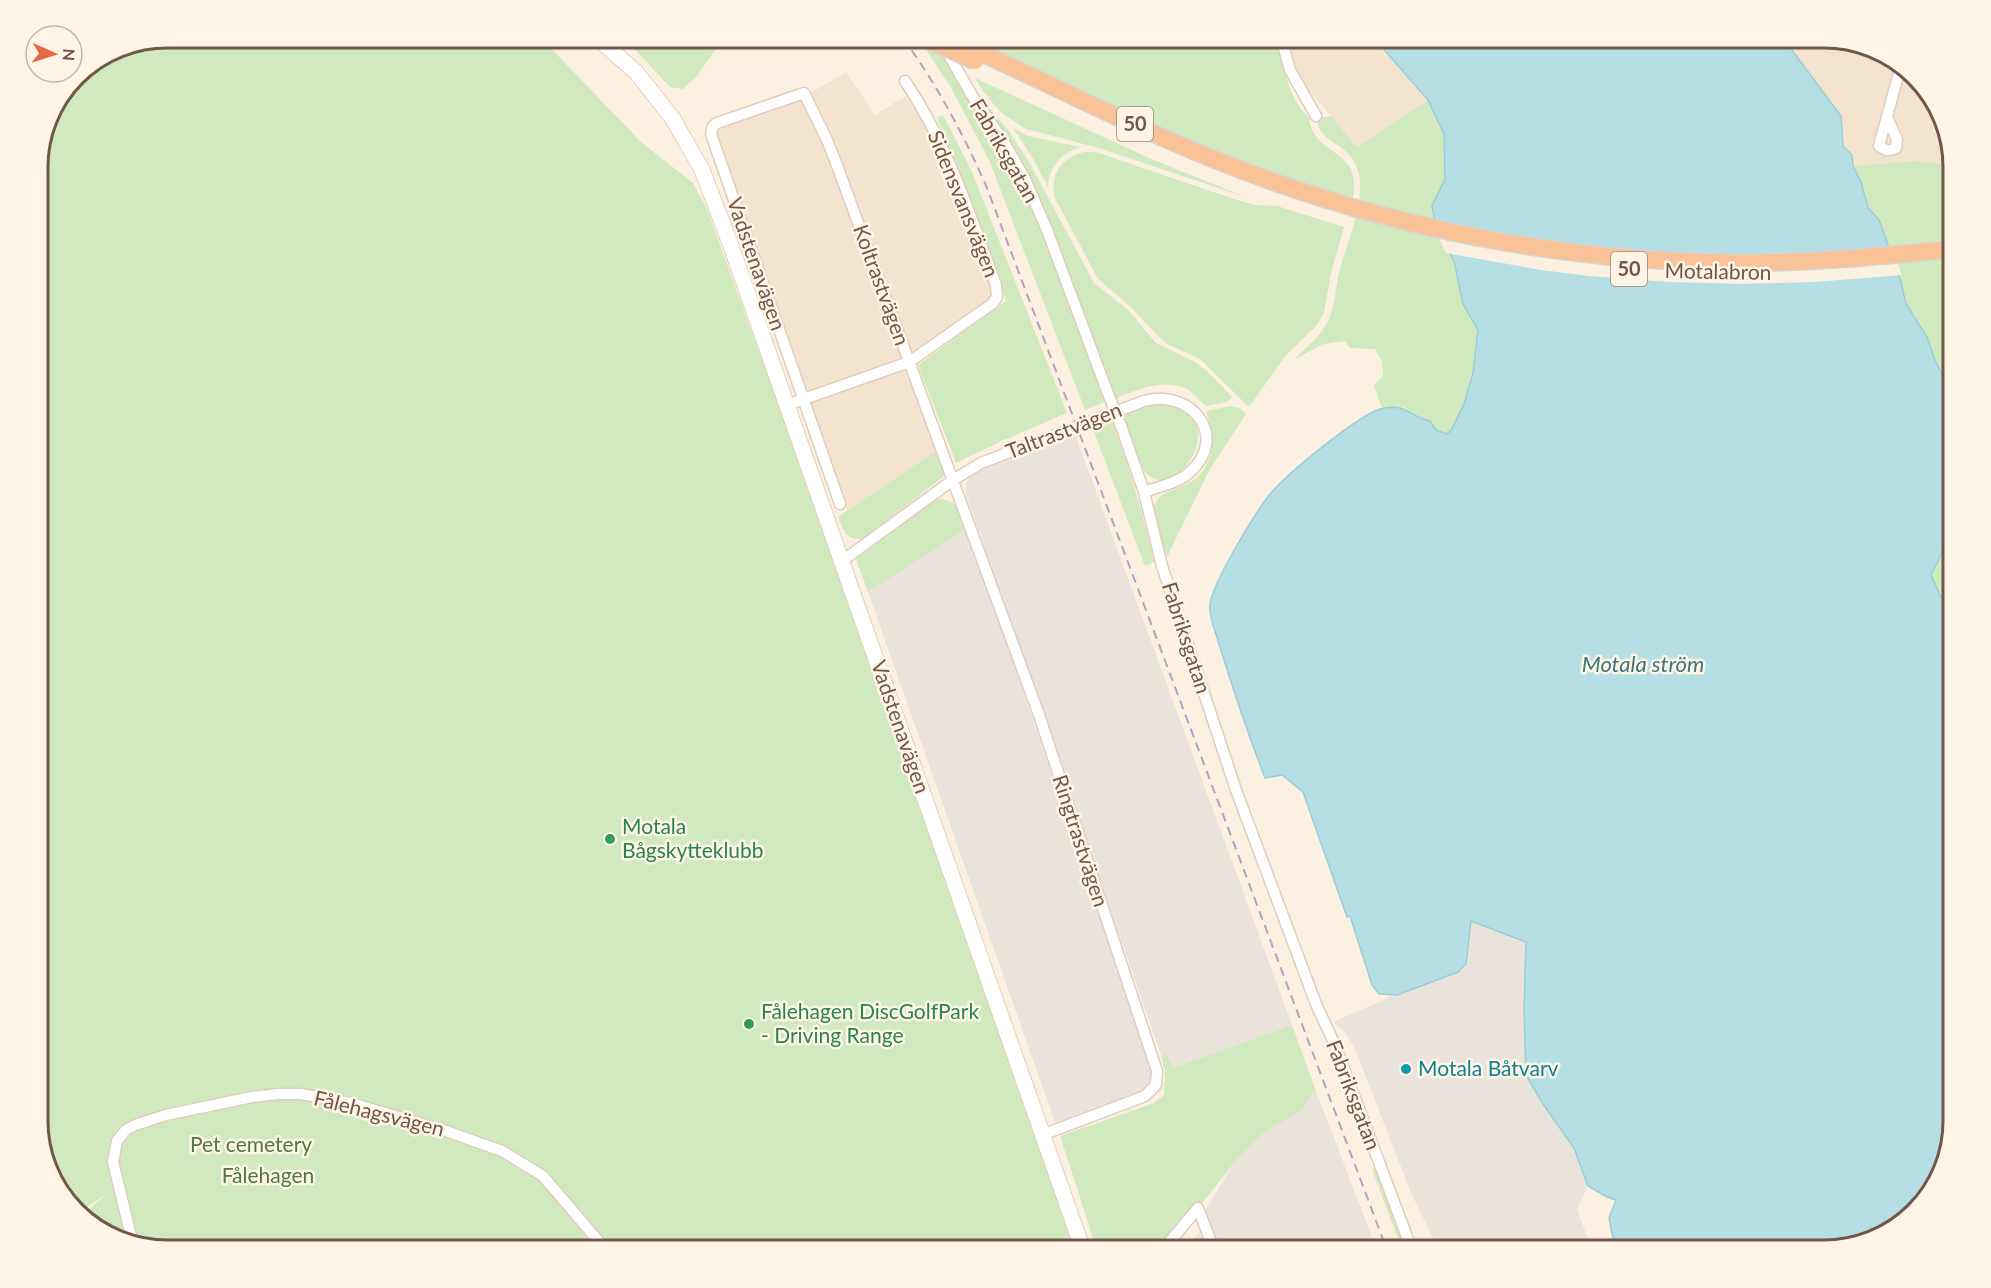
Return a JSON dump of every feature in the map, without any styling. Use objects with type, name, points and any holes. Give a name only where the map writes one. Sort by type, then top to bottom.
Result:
[{"type":"highway","name":"50","points":[[945,48],[1190,162],[1312,201]]},
{"type":"highway","name":"50","points":[[972,48],[1184,147],[1312,201]]},
{"type":"highway","name":"Motalabron","points":[[1312,201],[1365,211],[1463,235],[1544,249],[1632,258],[1738,263],[1815,261],[1943,250]]},
{"type":"highway","name":"Motalabron","points":[[1312,201],[1363,222],[1461,245],[1542,260],[1632,270],[1773,274],[1857,270],[1943,261]]},
{"type":"main road","name":"Vadstenavägen","points":[[608,48],[636,72],[673,119],[702,170],[842,561],[1079,1240]]},
{"type":"street","name":"Fabriksgatan","points":[[945,48],[971,94],[1025,178],[1047,230],[1144,492],[1162,566],[1236,790],[1408,1240]]},
{"type":"street","points":[[1284,48],[1290,70],[1316,116]]},
{"type":"street","points":[[1887,118],[1898,75]]},
{"type":"street","name":"Sidensvansvägen","points":[[787,405],[909,362],[992,304],[997,291],[959,187],[939,140],[925,112],[905,81]]},
{"type":"street","name":"Koltrastvägen","points":[[804,93],[827,140],[953,480]]},
{"type":"street","name":"Vadstenavägen","points":[[804,93],[713,126],[711,134],[840,504]]},
{"type":"street","name":"Taltrastvägen","points":[[842,561],[953,480],[996,456],[1144,401],[1175,399],[1190,406],[1200,418],[1204,428],[1204,449],[1196,466],[1184,477],[1144,492]]},
{"type":"street","name":"Ringtrastvägen","points":[[953,480],[1038,712],[1157,1071],[1156,1085],[1145,1096],[1042,1135]]},
{"type":"street","name":"Fålehagsvägen","points":[[130,1234],[114,1172],[113,1154],[117,1142],[126,1130],[144,1122],[252,1097],[301,1094],[351,1103],[476,1140],[502,1151],[543,1176],[597,1240]]},
{"type":"street","points":[[1172,1240],[1198,1208],[1210,1240]]},
{"type":"shaded area","points":[[1287,48],[1383,48],[1428,100],[1357,147],[1303,83],[1290,61]]},
{"type":"shaded area","points":[[1790,48],[1847,50],[1877,60],[1890,68],[1913,89],[1931,114],[1941,144],[1943,164],[1916,161],[1853,166],[1852,155],[1843,146],[1841,116]]},
{"type":"shaded area","points":[[846,72],[875,115],[910,93],[940,151],[998,298],[907,363],[939,449],[848,512],[715,136],[720,126],[802,98]]},
{"type":"shaded area","points":[[1075,434],[1292,1025],[1173,1068],[1167,1054],[1161,1055],[966,494],[966,483],[970,476],[978,470]]},
{"type":"shaded area","points":[[967,529],[1149,1055],[1152,1075],[1150,1086],[1144,1092],[1056,1125],[868,592]]},
{"type":"shaded area","points":[[1471,921],[1526,942],[1524,1010],[1543,1104],[1574,1148],[1588,1186],[1577,1209],[1588,1240],[1434,1240],[1412,1195],[1354,1047],[1344,1031],[1333,1022],[1466,964]]},
{"type":"shaded area","points":[[1316,1091],[1373,1240],[1216,1240],[1205,1211],[1234,1163],[1264,1132],[1300,1112]]},
{"type":"shaded area","points":[[1202,1230],[1206,1240],[1192,1240]]},
{"type":"green space","points":[[167,48],[551,48],[641,142],[693,183],[707,209],[836,564],[1073,1240],[167,1240],[136,1236],[122,1231],[101,1220],[89,1210],[107,1194],[86,1207],[78,1199],[68,1187],[57,1166],[48,1129],[48,159],[52,136],[60,114],[82,84],[101,68],[114,60],[144,50]]},
{"type":"green space","points":[[633,48],[717,48],[696,77],[683,89],[670,87]]},
{"type":"green space","points":[[925,48],[940,48],[1021,179],[1058,270],[1104,402],[1085,410],[989,160],[950,86]]},
{"type":"green space","points":[[986,48],[1279,48],[1291,91],[1309,118],[1313,131],[1320,141],[1345,161],[1351,171],[1354,183],[1352,201],[1184,140]]},
{"type":"green space","points":[[975,78],[1149,158],[1248,198],[1099,148],[1026,129],[1000,112]]},
{"type":"green space","points":[[976,93],[1006,127],[1028,160],[1094,283],[1128,310],[1156,343],[1195,362],[1208,372],[1232,397],[1227,402],[1206,406],[1189,390],[1171,385],[1152,386],[1116,398],[1032,181],[1013,146]]},
{"type":"green space","points":[[1428,100],[1444,134],[1445,179],[1432,205],[1435,223],[1454,261],[1463,304],[1478,330],[1473,373],[1464,404],[1452,429],[1447,434],[1436,430],[1430,421],[1422,420],[1404,407],[1382,408],[1374,386],[1383,376],[1382,361],[1375,349],[1350,348],[1345,341],[1323,344],[1295,359],[1321,332],[1330,316],[1341,264],[1355,221],[1360,191],[1360,178],[1352,158],[1323,133],[1318,127],[1316,118],[1331,116],[1357,147]]},
{"type":"green space","points":[[943,115],[972,172],[1067,413],[956,463],[918,365],[1006,301],[937,117]]},
{"type":"green space","points":[[1013,128],[1028,136],[1081,147],[1058,161],[1051,173],[1048,187]]},
{"type":"green space","points":[[1084,152],[1096,152],[1237,200],[1255,205],[1277,206],[1344,227],[1331,273],[1324,313],[1316,326],[1286,355],[1249,407],[1200,359],[1169,345],[1131,307],[1098,279],[1055,198],[1054,190],[1059,168],[1069,158]]},
{"type":"green space","points":[[1916,161],[1943,164],[1943,377],[1927,337],[1906,304],[1900,278],[1879,220],[1868,208],[1861,182],[1853,166]]},
{"type":"green space","points":[[1157,404],[1181,409],[1194,420],[1198,435],[1195,451],[1186,466],[1174,476],[1160,480],[1147,474],[1143,469],[1122,415],[1140,407]]},
{"type":"green space","points":[[1231,406],[1240,408],[1246,414],[1210,469],[1168,555],[1165,556],[1154,507],[1156,502],[1168,492],[1196,478],[1203,470],[1211,452],[1212,442],[1212,432],[1206,411]]},
{"type":"green space","points":[[1111,419],[1135,490],[1154,562],[1145,566],[1092,427]]},
{"type":"green space","points":[[939,449],[947,474],[862,539],[852,538],[846,534],[838,517]]},
{"type":"green space","points":[[1943,468],[1943,598],[1931,575],[1941,555]]},
{"type":"green space","points":[[935,499],[954,503],[967,529],[868,592],[856,559]]},
{"type":"green space","points":[[1292,1025],[1316,1091],[1300,1112],[1264,1132],[1234,1163],[1169,1240],[1094,1240],[1060,1136],[1154,1103],[1164,1095],[1165,1072],[1161,1055],[1167,1054],[1173,1068]]},
{"type":"green space","points":[[1377,1167],[1404,1240],[1398,1240],[1372,1169]]},
{"type":"water","name":"Motala ström","points":[[1383,48],[1790,48],[1841,116],[1843,146],[1852,155],[1853,166],[1861,182],[1868,208],[1879,220],[1900,278],[1906,304],[1927,337],[1943,377],[1943,544],[1941,555],[1931,575],[1943,597],[1942,1136],[1937,1159],[1923,1187],[1896,1215],[1869,1231],[1855,1236],[1824,1240],[1613,1240],[1609,1218],[1616,1200],[1588,1186],[1574,1148],[1526,1075],[1524,1010],[1526,942],[1471,921],[1466,964],[1458,972],[1397,995],[1379,994],[1372,985],[1350,916],[1347,917],[1303,792],[1282,775],[1265,778],[1235,695],[1210,614],[1213,594],[1227,564],[1271,493],[1325,445],[1373,412],[1392,407],[1404,409],[1430,421],[1436,430],[1447,434],[1452,429],[1464,404],[1473,373],[1478,330],[1463,304],[1454,261],[1435,223],[1432,205],[1445,179],[1444,134],[1428,100]]},
{"type":"pier","points":[[1432,224],[1591,249],[1738,257],[1892,249],[1902,275],[1815,282],[1738,284],[1589,276],[1446,253]]},
{"type":"railway","points":[[910,48],[949,111],[987,188],[1383,1240]]},
{"type":"place","name":"Motala Bågskytteklubb","points":[[610,839]]},
{"type":"place","name":"Fålehagen DiscGolfPark - Driving Range","points":[[749,1024]]},
{"type":"place","name":"Motala Båtvarv","points":[[1406,1069]]},
{"type":"park label","name":"Pet cemetery","points":[[251,1145]]},
{"type":"park label","name":"Fålehagen","points":[[268,1176]]}]
